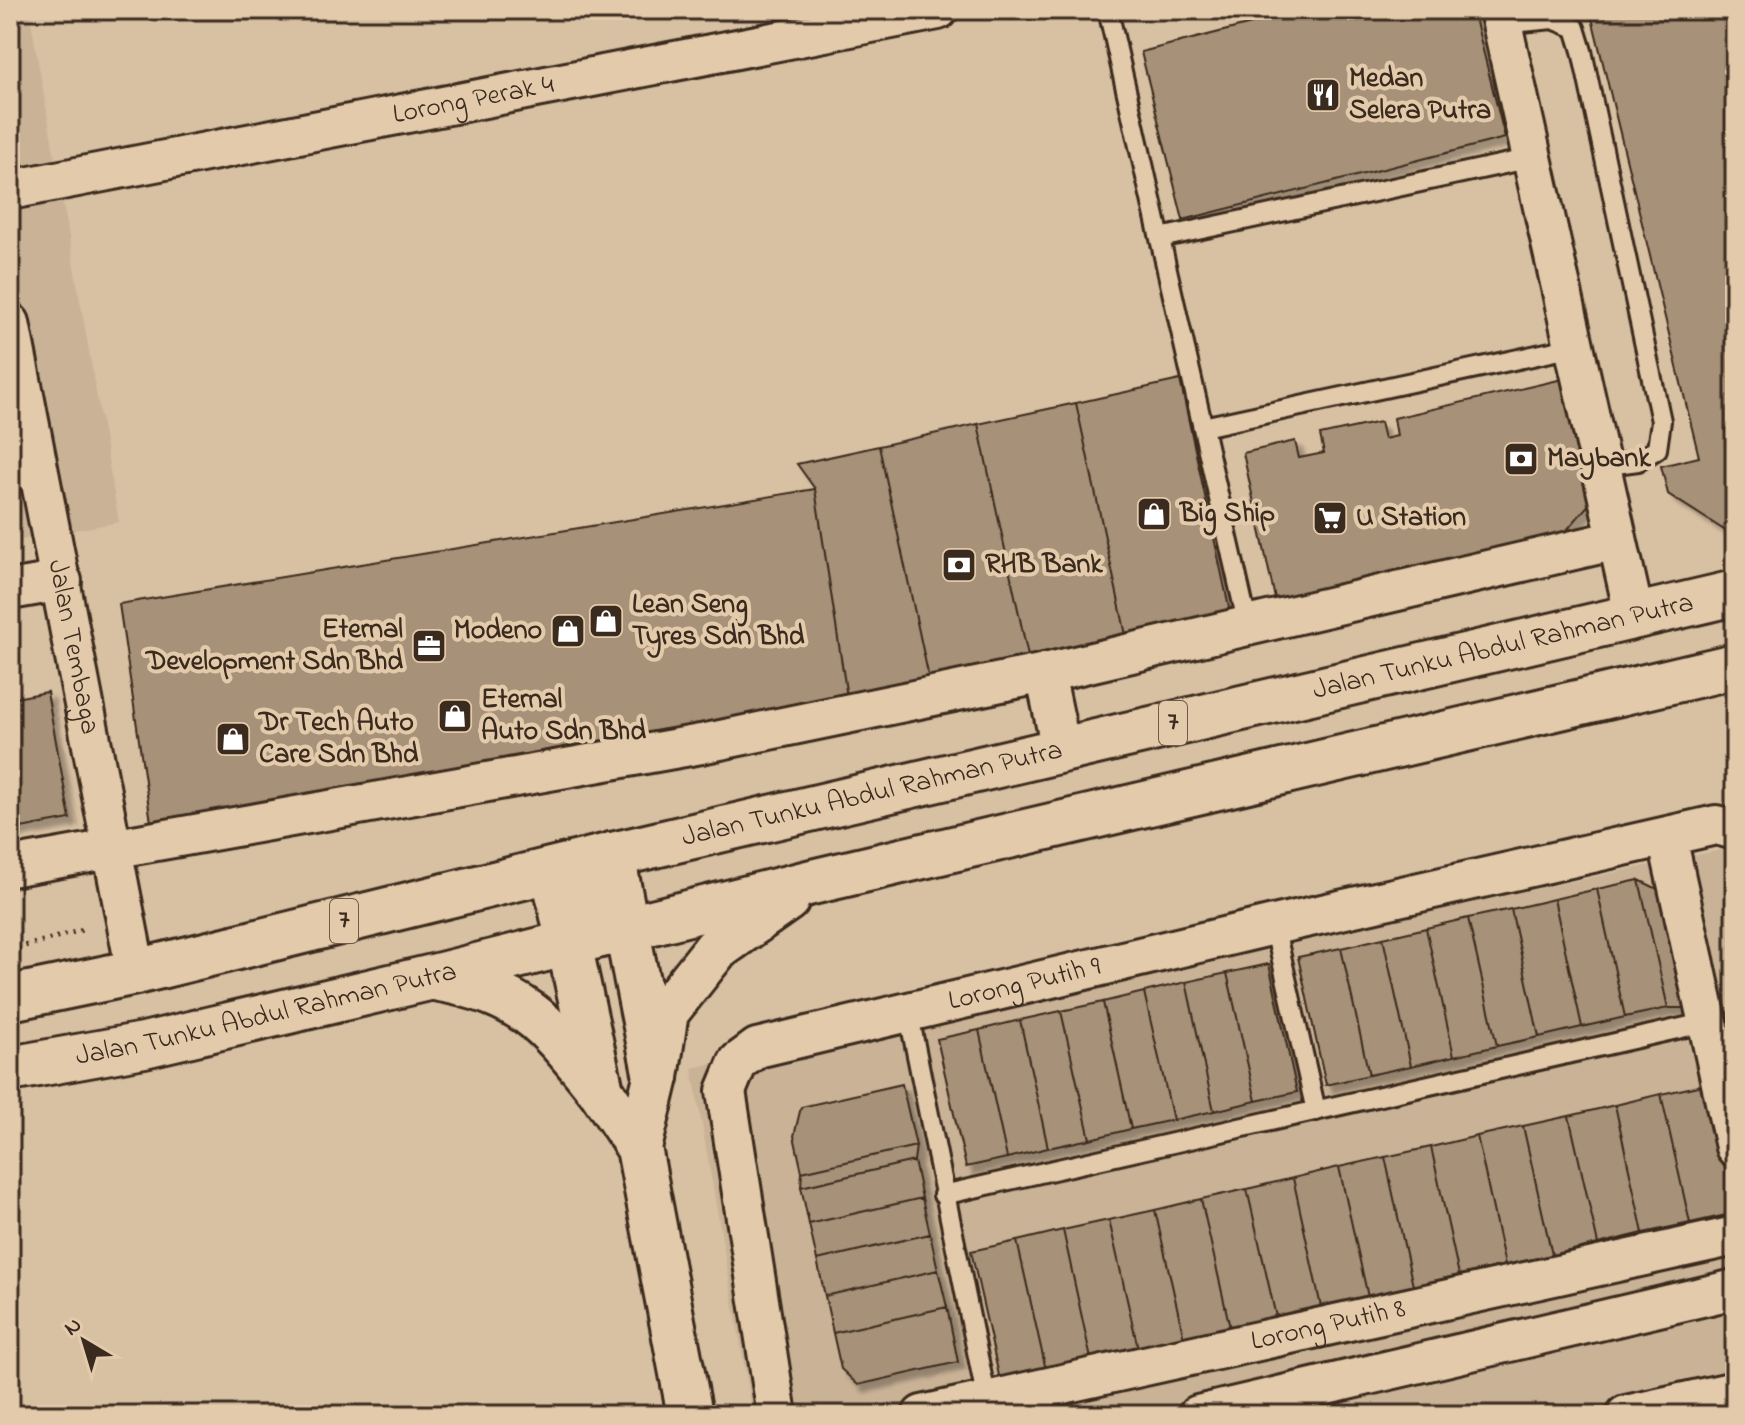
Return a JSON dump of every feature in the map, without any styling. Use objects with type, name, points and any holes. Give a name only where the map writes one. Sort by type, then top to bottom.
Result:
[{"type":"main road","name":"Jalan Tunku Abdul Rahman Putra","points":[[10,998],[136,972],[612,855],[1634,614],[1735,593]]},
{"type":"main road","name":"Jalan Tunku Abdul Rahman Putra","points":[[10,1069],[144,1045],[433,977],[570,940],[812,882],[1735,666]]},
{"type":"main road","points":[[612,855],[629,926],[656,1077]]},
{"type":"main road","points":[[570,940],[585,893],[612,855]]},
{"type":"main road","points":[[553,870],[601,1091]]},
{"type":"main road","points":[[639,1148],[656,1077],[666,1012],[716,949],[812,882]]},
{"type":"main road","points":[[433,977],[482,986],[522,1006],[563,1044],[601,1091],[639,1148],[690,1415]]},
{"type":"street","name":"Lorong Perak 4","points":[[10,190],[938,10]]},
{"type":"street","points":[[1501,17],[1634,614]]},
{"type":"street","name":"Jalan Tembaga","points":[[10,323],[26,477],[62,581],[136,972]]},
{"type":"street","points":[[10,867],[701,744],[1045,673],[1617,540]]},
{"type":"street","points":[[10,590],[62,581]]},
{"type":"street","points":[[1045,673],[1061,749]]},
{"type":"street","name":"Lorong Putih 9","points":[[777,1415],[726,1091],[738,1062],[757,1048],[1274,925],[1716,825],[1735,830]]},
{"type":"street","points":[[1667,837],[1735,1147]]},
{"type":"street","name":"Lorong Putih 8","points":[[922,1415],[1735,1236]]},
{"type":"street","points":[[1198,1415],[1735,1289]]},
{"type":"street","points":[[1626,1415],[1735,1391]]},
{"type":"lane","points":[[1108,10],[1248,626]]},
{"type":"lane","points":[[1501,17],[1553,19],[1575,28],[1582,51],[1661,421],[1657,449],[1638,461],[1601,466]]},
{"type":"lane","points":[[1160,238],[1532,158]]},
{"type":"lane","points":[[1203,427],[1574,347]]},
{"type":"lane","points":[[1274,925],[1316,1111]]},
{"type":"lane","points":[[908,1011],[987,1401]]},
{"type":"lane","points":[[943,1195],[1708,1022]]},
{"type":"path","points":[[10,950],[125,919]]},
{"type":"shaded area","points":[[10,10],[29,10],[119,522],[10,542]]},
{"type":"shaded area","points":[[1735,847],[1735,1415],[753,1415],[692,1068]]},
{"type":"building","name":"Medan Selera Putra","points":[[1306,10],[1473,10],[1505,138],[1183,220],[1141,52]]},
{"type":"building","points":[[1590,10],[1735,10],[1735,537],[1668,494],[1661,466],[1699,457]]},
{"type":"building","points":[[1563,379],[1591,502],[1561,537],[1276,603],[1243,453],[1295,441],[1299,458],[1324,453],[1320,435],[1380,422],[1384,439],[1397,436],[1394,418]]},
{"type":"building","name":"Big Ship","points":[[1180,380],[1233,626],[1129,649],[1076,403]]},
{"type":"building","points":[[1076,403],[1129,649],[1031,670],[978,424]]},
{"type":"building","points":[[978,424],[1031,670],[932,692],[879,446]]},
{"type":"building","points":[[879,446],[932,692],[849,710],[815,489],[797,464]]},
{"type":"building","points":[[815,489],[849,710],[152,829],[119,604]]},
{"type":"building","points":[[47,692],[70,819],[10,830],[10,699]]},
{"type":"building","points":[[1639,880],[1668,1008],[1625,1017],[1597,889]]},
{"type":"building","points":[[1639,880],[1666,893],[1690,1008],[1668,1008]]},
{"type":"building","points":[[1597,889],[1625,1017],[1582,1027],[1554,899]]},
{"type":"building","points":[[1554,899],[1582,1027],[1539,1037],[1511,909]]},
{"type":"building","points":[[1511,909],[1539,1037],[1497,1046],[1468,918]]},
{"type":"building","points":[[1468,918],[1497,1046],[1454,1056],[1426,928]]},
{"type":"building","points":[[1426,928],[1454,1056],[1411,1066],[1383,938]]},
{"type":"building","points":[[1383,938],[1411,1066],[1369,1075],[1341,948]]},
{"type":"building","points":[[1341,948],[1369,1075],[1326,1085],[1298,957]]},
{"type":"building","points":[[1269,964],[1297,1092],[1256,1101],[1227,973]]},
{"type":"building","points":[[1227,973],[1256,1101],[1214,1111],[1186,982]]},
{"type":"building","points":[[1186,982],[1214,1111],[1173,1120],[1144,992]]},
{"type":"building","points":[[1144,992],[1173,1120],[1131,1129],[1103,1002]]},
{"type":"building","points":[[1103,1002],[1131,1129],[1090,1139],[1061,1011]]},
{"type":"building","points":[[1061,1011],[1090,1139],[1048,1148],[1020,1020]]},
{"type":"building","points":[[1020,1020],[1048,1148],[1007,1158],[979,1030]]},
{"type":"building","points":[[979,1030],[1007,1158],[966,1167],[937,1039]]},
{"type":"building","points":[[902,1084],[916,1146],[802,1172],[794,1136],[801,1107]]},
{"type":"building","points":[[1707,1084],[1735,1213],[1690,1223],[1661,1094]]},
{"type":"building","points":[[1661,1094],[1690,1223],[1643,1233],[1615,1105]]},
{"type":"building","points":[[1615,1105],[1643,1233],[1598,1244],[1569,1116]]},
{"type":"building","points":[[1569,1116],[1598,1244],[1552,1255],[1523,1126]]},
{"type":"building","points":[[1523,1126],[1552,1255],[1505,1265],[1477,1136]]},
{"type":"building","points":[[1477,1136],[1505,1265],[1459,1275],[1431,1147]]},
{"type":"building","points":[[916,1146],[914,1161],[801,1187],[802,1172]]},
{"type":"building","points":[[1431,1147],[1459,1275],[1413,1286],[1385,1157]]},
{"type":"building","points":[[1385,1157],[1413,1286],[1368,1297],[1339,1167]]},
{"type":"building","points":[[914,1161],[922,1198],[809,1224],[801,1187]]},
{"type":"building","points":[[1339,1167],[1368,1297],[1321,1307],[1293,1178]]},
{"type":"building","points":[[1293,1178],[1321,1307],[1276,1317],[1247,1189]]},
{"type":"building","points":[[1247,1189],[1276,1317],[1230,1328],[1201,1199]]},
{"type":"building","points":[[922,1198],[930,1234],[817,1260],[809,1224]]},
{"type":"building","points":[[1201,1199],[1230,1328],[1184,1338],[1155,1210]]},
{"type":"building","points":[[1155,1210],[1184,1338],[1138,1348],[1109,1220]]},
{"type":"building","points":[[1109,1220],[1138,1348],[1091,1359],[1063,1230]]},
{"type":"building","points":[[1063,1230],[1091,1359],[1046,1370],[1017,1241]]},
{"type":"building","points":[[930,1234],[938,1270],[825,1296],[817,1260]]},
{"type":"building","points":[[1017,1241],[1046,1370],[1000,1380],[971,1251]]},
{"type":"building","points":[[938,1270],[947,1307],[833,1333],[825,1296]]},
{"type":"building","points":[[947,1307],[958,1362],[858,1385],[841,1369],[833,1333]]},
{"type":"place","name":"Medan Selera Putra","points":[[1323,95]]},
{"type":"place","name":"Maybank","points":[[1521,459]]},
{"type":"place","name":"Big Ship","points":[[1154,514]]},
{"type":"place","name":"U Station","points":[[1330,518]]},
{"type":"place","name":"RHB Bank","points":[[959,565]]},
{"type":"place","name":"Lean Seng Tyres Sdn Bhd","points":[[606,621]]},
{"type":"place","name":"Modeno","points":[[568,631]]},
{"type":"place","name":"Eternal Development Sdn Bhd","points":[[429,646]]},
{"type":"place","name":"Eternal Auto Sdn Bhd","points":[[455,716]]},
{"type":"place","name":"Dr Tech Auto Care Sdn Bhd","points":[[233,739]]}]
